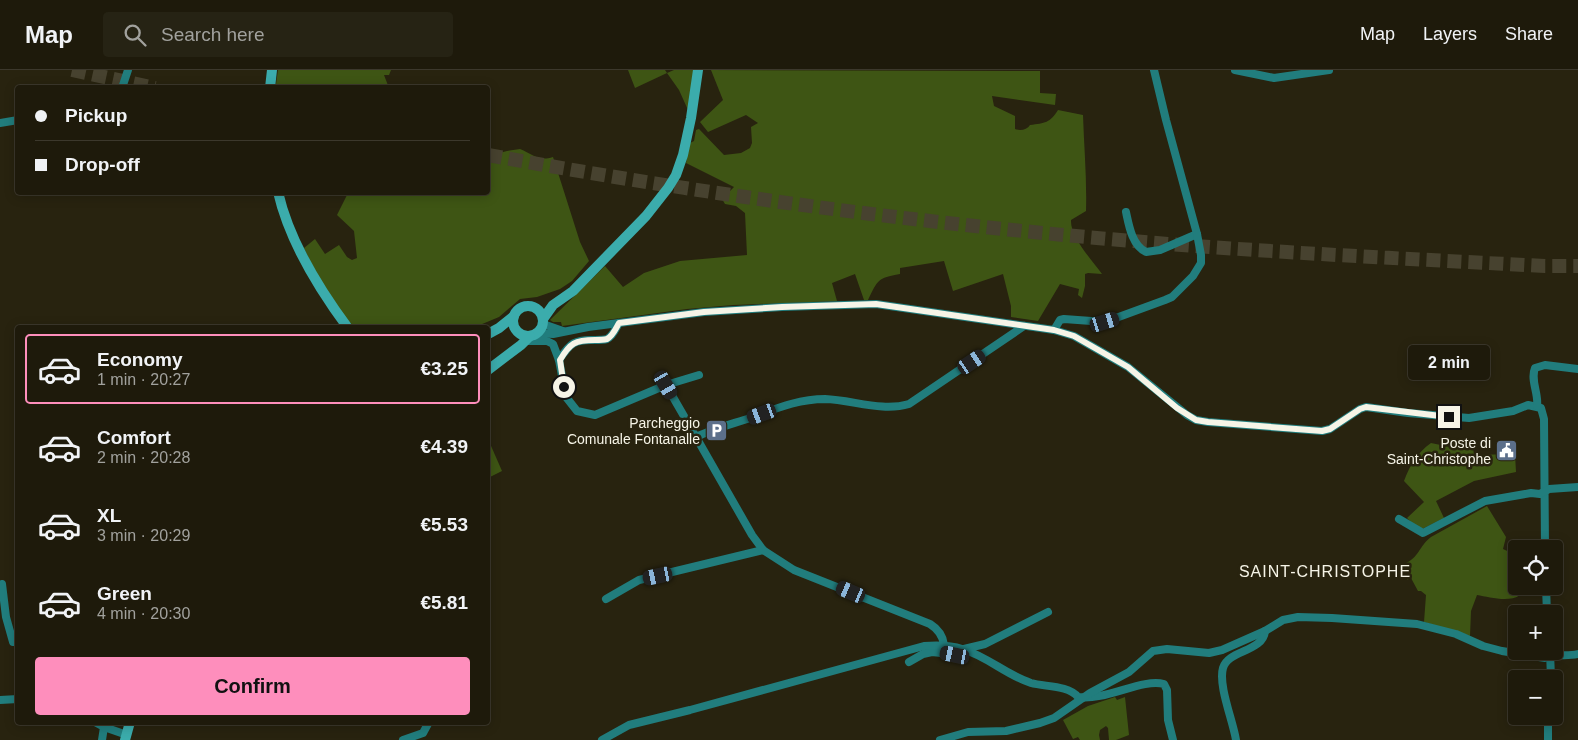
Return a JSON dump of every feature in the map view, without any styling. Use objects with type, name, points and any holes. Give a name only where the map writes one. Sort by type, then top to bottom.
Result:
[{"type":"street","points":[[123,85],[128,70]]},
{"type":"street","points":[[270,85],[272,70]]},
{"type":"street","points":[[490,368],[530,337],[543,321],[548,310],[573,291],[646,216],[668,188],[676,175],[683,155],[698,70]]},
{"type":"street","points":[[1054,330],[1060,320],[1105,322],[1172,297],[1198,269],[1201,263],[1197,234],[1154,70]]},
{"type":"street","points":[[1235,70],[1274,78],[1329,70]]},
{"type":"street","points":[[0,123],[15,120]]},
{"type":"street","points":[[279,195],[297,246],[309,270],[346,325]]},
{"type":"street","points":[[1126,212],[1130,229],[1138,247],[1146,252],[1160,250],[1197,234]]},
{"type":"street","points":[[490,333],[514,316],[520,308],[532,307],[560,299]]},
{"type":"street","points":[[530,337],[704,312],[876,304],[1054,330],[1074,336],[1128,367],[1187,415],[1208,422],[1322,431],[1330,429],[1366,407],[1408,414],[1469,418],[1504,412],[1528,405],[1537,406],[1541,408],[1544,418],[1545,540]]},
{"type":"street","points":[[532,307],[540,312],[543,321],[562,332]]},
{"type":"street","points":[[514,316],[514,326],[523,335],[553,344],[560,360],[566,397],[577,411],[595,415],[666,385],[699,375]]},
{"type":"street","points":[[560,360],[567,348],[576,342],[606,339],[611,336],[619,323]]},
{"type":"street","points":[[696,437],[798,402],[832,399],[891,407],[909,404],[1024,326]]},
{"type":"street","points":[[499,328],[517,330]]},
{"type":"street","points":[[510,352],[517,341],[517,330]]},
{"type":"street","points":[[1537,406],[1538,399],[1533,374],[1535,368],[1545,365],[1578,369]]},
{"type":"street","points":[[666,385],[752,535],[763,550],[794,570],[930,624],[938,629],[944,645]]},
{"type":"street","points":[[1400,519],[1423,533],[1485,501],[1531,493],[1540,494],[1549,489],[1578,487]]},
{"type":"street","points":[[606,599],[639,580],[763,550]]},
{"type":"street","points":[[2,584],[9,625],[13,642],[15,642]]},
{"type":"street","points":[[909,662],[923,654],[932,652],[960,655],[964,649],[985,644],[1048,612]]},
{"type":"street","points":[[940,740],[968,732],[1006,731],[1025,728],[1054,718],[1107,683],[1129,672],[1153,651],[1167,649],[1209,652],[1236,645],[1284,620],[1298,617],[1417,624],[1456,634],[1483,646],[1508,652]]},
{"type":"street","points":[[1236,740],[1224,691],[1223,668],[1225,663],[1261,642],[1265,631]]},
{"type":"street","points":[[602,740],[629,725],[924,646],[944,645],[964,649],[986,658],[1011,674],[1032,683],[1066,690],[1078,697],[1094,698],[1154,683],[1164,684],[1168,690],[1168,720],[1172,740]]},
{"type":"street","points":[[1563,655],[1578,654]]},
{"type":"street","points":[[0,700],[15,699]]},
{"type":"street","points":[[100,725],[126,737]]},
{"type":"street","points":[[403,740],[423,733],[427,725]]},
{"type":"street","points":[[1548,725],[1548,740]]},
{"type":"street","points":[[102,740],[104,727]]},
{"type":"green space","points":[[278,70],[391,70],[389,75],[384,75],[388,85],[276,84]]},
{"type":"green space","points":[[628,70],[665,70],[667,73],[635,88]]},
{"type":"green space","points":[[674,70],[695,70],[688,110],[679,90],[667,73]]},
{"type":"green space","points":[[711,70],[1040,71],[1040,93],[1056,94],[1055,105],[992,96],[994,106],[1015,116],[1015,129],[1019,130],[1025,129],[1030,125],[1047,122],[1058,110],[1083,115],[1086,211],[1071,220],[1074,234],[1082,248],[1102,274],[1085,274],[1082,298],[1078,295],[1079,289],[1060,284],[1038,321],[1011,317],[1011,306],[1003,274],[953,291],[944,261],[900,268],[900,274],[879,281],[868,300],[864,300],[855,274],[832,283],[837,301],[733,305],[687,309],[562,326],[561,322],[553,322],[550,320],[605,266],[623,287],[644,273],[680,261],[747,255],[745,213],[736,206],[725,204],[722,199],[734,187],[686,163],[690,143],[694,141],[696,130],[699,129],[724,155],[741,153],[750,148],[752,143],[751,127],[758,123],[746,115],[708,132],[700,122],[723,100]]},
{"type":"green space","points":[[520,149],[543,159],[553,157],[580,242],[589,261],[572,281],[560,289],[537,297],[520,299],[499,317],[480,325],[353,325],[326,291],[304,248],[315,239],[325,254],[339,245],[347,257],[352,260],[357,258],[354,231],[337,215],[347,195],[490,195],[490,155]]},
{"type":"green space","points":[[1431,443],[1460,449],[1473,448],[1474,455],[1515,454],[1516,472],[1474,481],[1436,501],[1444,518],[1422,529],[1407,518],[1424,502],[1404,481],[1414,460]]},
{"type":"green space","points":[[490,444],[502,471],[490,477]]},
{"type":"green space","points":[[1487,506],[1506,537],[1503,549],[1508,551],[1508,595],[1520,595],[1505,599],[1477,595],[1471,611],[1470,636],[1424,622],[1426,595],[1418,591],[1411,578],[1407,580],[1404,564],[1413,559],[1431,537]]},
{"type":"green space","points":[[1115,697],[1117,700],[1125,697],[1129,735],[1116,740],[1109,740],[1108,728],[1106,726],[1100,730],[1100,740],[1080,740],[1078,737],[1073,739],[1063,720],[1088,706]]},
{"type":"tunnel","points":[[72,70],[141,85]]},
{"type":"tunnel","points":[[490,155],[786,203],[1011,230],[1258,250],[1545,266],[1578,266]]},
{"type":"place","name":"Parcheggio Comunale Fontanalle","points":[[716,431]]},
{"type":"place","name":"Poste di Saint-Christophe","points":[[1507,451]]},
{"type":"district","name":"SAINT-CHRISTOPHE","points":[[1325,571]]},
{"type":"route","points":[[564,387],[560,360],[567,348],[571,344],[583,340],[606,339],[611,336],[619,323],[704,312],[876,304],[1054,330],[1074,336],[1128,367],[1177,408],[1196,420],[1322,431],[1330,429],[1366,407],[1408,414],[1449,417]]}]
